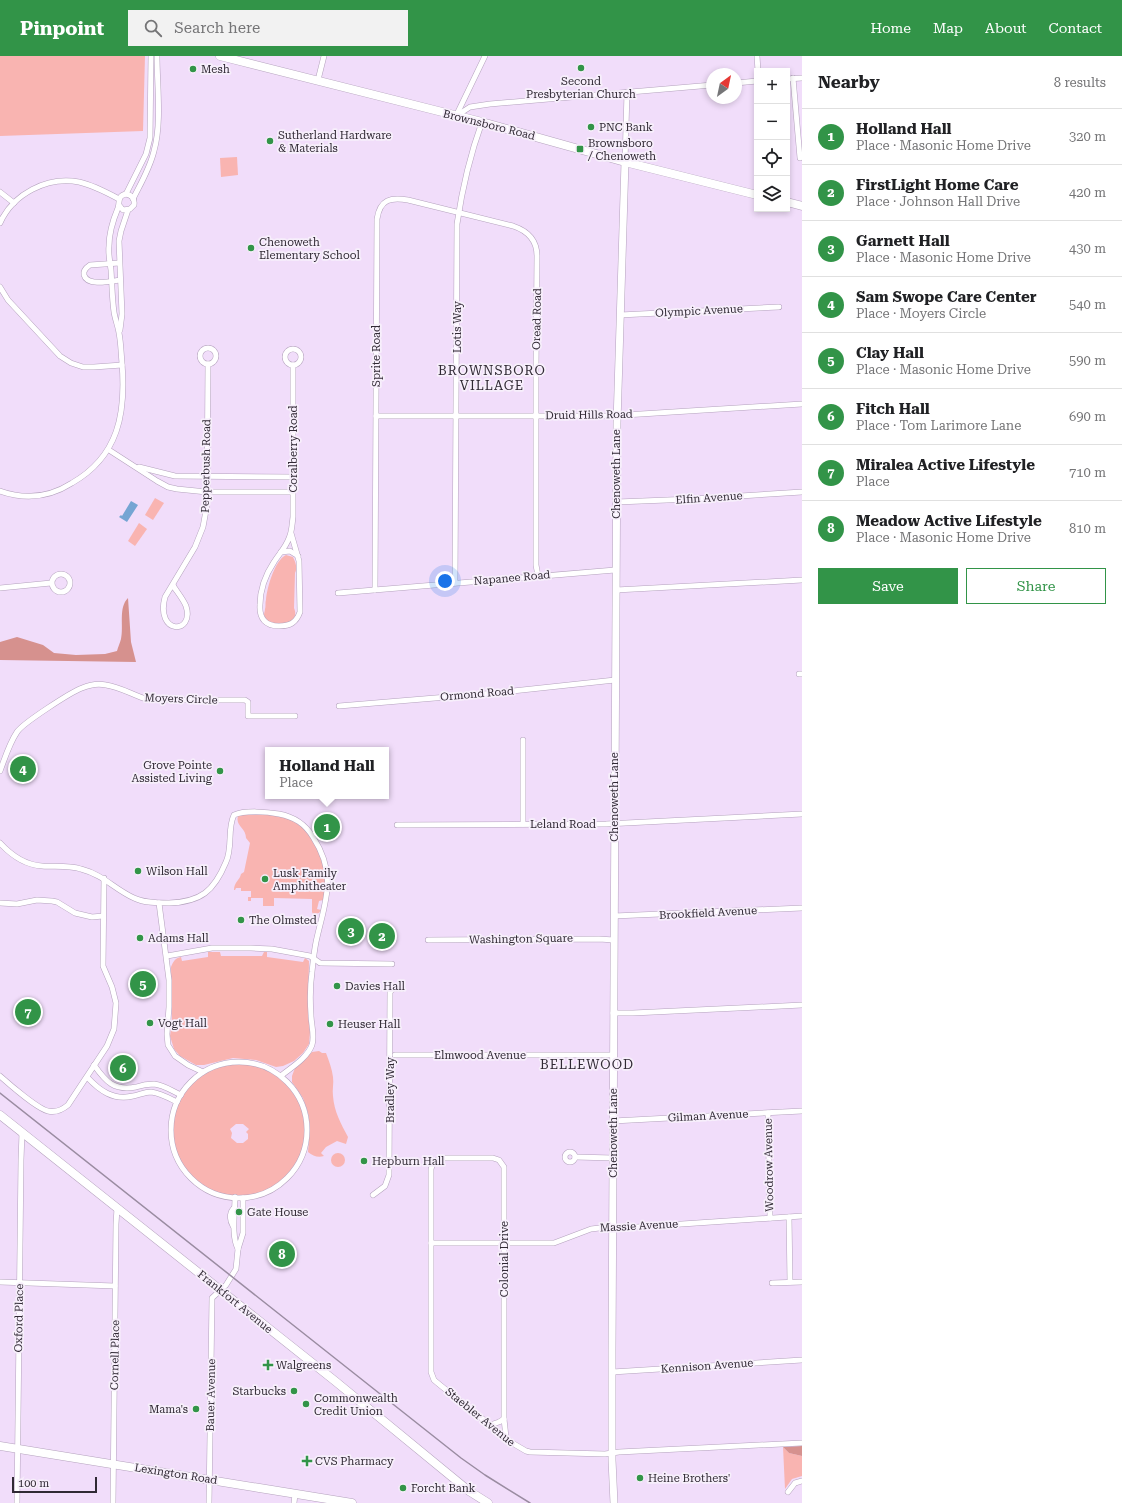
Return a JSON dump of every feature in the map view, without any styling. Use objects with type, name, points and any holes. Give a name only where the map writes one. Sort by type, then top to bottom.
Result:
[{"type":"main road","name":"Brownsboro Road","points":[[220,56],[482,122],[625,162],[754,194]]},
{"type":"main road","name":"Chenoweth Lane","points":[[614,1503],[612,1454],[612,1372],[615,570],[617,416],[625,162]]},
{"type":"main road","points":[[790,203],[802,206]]},
{"type":"main road","name":"Frankfort Avenue","points":[[0,1115],[220,1290],[468,1491],[488,1503]]},
{"type":"main road","name":"Lexington Road","points":[[0,1446],[352,1503]]},
{"type":"main road","name":"Frankfort Avenue","points":[[468,1491],[472,1497],[480,1503]]},
{"type":"street","points":[[0,491],[27,497],[58,491],[82,478],[94,468],[109,450],[115,436],[122,408],[124,381],[119,333],[114,313],[108,247],[119,205],[119,199],[126,194],[146,154],[149,142],[151,56]]},
{"type":"street","points":[[119,333],[122,314],[119,241],[128,210],[134,205],[134,199],[148,170],[155,147],[158,124],[157,56]]},
{"type":"street","points":[[318,80],[324,56]]},
{"type":"street","points":[[455,116],[485,56]]},
{"type":"street","points":[[757,56],[758,68]]},
{"type":"street","points":[[794,78],[800,158]]},
{"type":"street","points":[[790,79],[802,78]]},
{"type":"street","points":[[742,82],[754,81]]},
{"type":"street","points":[[455,116],[470,107],[490,104],[706,85]]},
{"type":"street","name":"Chenoweth Lane","points":[[625,162],[627,92]]},
{"type":"street","name":"Lotis Way","points":[[455,583],[457,224],[473,149],[482,122]]},
{"type":"street","points":[[0,223],[2,214],[24,194],[39,186],[63,181],[86,184],[119,199]]},
{"type":"street","points":[[0,192],[14,203]]},
{"type":"street","points":[[126,194],[132,196],[134,199]]},
{"type":"street","name":"Sprite Road","points":[[375,590],[378,211],[385,202],[393,198],[400,198],[459,213]]},
{"type":"street","points":[[119,205],[124,210],[128,210]]},
{"type":"street","name":"Oread Road","points":[[459,213],[521,229],[530,235],[535,244],[537,256],[536,565],[538,576]]},
{"type":"street","points":[[119,263],[90,265],[84,270],[84,276],[90,282],[120,280]]},
{"type":"street","points":[[0,287],[8,300],[60,356],[71,363],[94,367],[122,364]]},
{"type":"street","name":"Olympic Avenue","points":[[620,315],[779,307]]},
{"type":"street","name":"Pepperbush Road","points":[[174,584],[174,587],[185,604],[186,609],[186,619],[184,623],[175,628],[169,625],[166,620],[164,613],[165,597],[195,547],[203,527],[207,505],[208,364]]},
{"type":"street","name":"Coralberry Road","points":[[291,533],[282,552],[274,561],[266,577],[260,605],[262,620],[272,626],[288,626],[292,624],[300,612],[300,572],[298,556],[291,533],[293,492],[293,365]]},
{"type":"street","name":"Druid Hills Road","points":[[376,416],[617,416],[802,404]]},
{"type":"street","points":[[109,450],[168,487],[188,491],[207,492],[293,492]]},
{"type":"street","points":[[135,466],[175,476],[293,477]]},
{"type":"street","name":"Elfin Avenue","points":[[616,502],[802,492]]},
{"type":"street","points":[[282,552],[290,551],[298,556]]},
{"type":"street","name":"Napanee Road","points":[[338,593],[615,570]]},
{"type":"street","points":[[616,590],[802,580]]},
{"type":"street","points":[[0,588],[28,584],[51,583]]},
{"type":"street","name":"Ormond Road","points":[[339,706],[495,693],[615,680]]},
{"type":"street","name":"Moyers Circle","points":[[0,771],[12,741],[22,725],[81,688],[93,685],[105,684],[149,700],[245,700],[248,702],[248,716],[295,716]]},
{"type":"street","points":[[523,740],[523,824]]},
{"type":"street","points":[[1,846],[17,858],[33,865],[68,866],[79,868],[104,878],[139,900],[159,903],[182,902],[194,900],[208,891],[214,884],[227,861],[230,851],[232,819],[234,815],[240,812],[277,814],[289,816],[302,823],[309,830],[322,851],[327,869],[328,886],[326,904],[315,944],[311,994],[312,1045],[304,1056],[282,1075]]},
{"type":"street","name":"Leland Road","points":[[397,825],[614,824],[802,814]]},
{"type":"street","points":[[0,1076],[43,1110],[56,1112],[68,1105],[111,1038],[116,1016],[116,1003],[103,966],[104,878]]},
{"type":"street","points":[[0,903],[17,904],[36,900],[52,901],[57,902],[75,913],[92,917],[103,916]]},
{"type":"street","points":[[159,903],[167,956],[169,1000],[167,1034],[168,1045],[175,1056],[188,1065],[204,1072]]},
{"type":"street","name":"Brookfield Avenue","points":[[614,916],[802,908]]},
{"type":"street","name":"Washington Square","points":[[428,940],[614,940]]},
{"type":"street","points":[[167,956],[212,948],[251,948],[292,952],[310,956],[320,963],[392,964]]},
{"type":"street","name":"Bradley Way","points":[[373,1196],[385,1186],[389,1175],[390,992],[394,988],[402,989]]},
{"type":"street","points":[[613,1013],[802,1005]]},
{"type":"street","name":"Elmwood Avenue","points":[[395,1055],[613,1055]]},
{"type":"street","points":[[228,1062],[253,1062],[266,1066],[282,1075],[295,1090],[306,1113],[307,1137],[302,1156],[295,1169],[282,1183],[259,1195],[243,1200],[235,1197],[218,1195],[198,1185],[183,1169],[176,1154],[172,1138],[173,1116],[177,1102],[181,1095],[195,1078],[215,1066],[228,1062]]},
{"type":"street","points":[[94,1065],[106,1080],[116,1087],[123,1088],[153,1084],[168,1088],[181,1095]]},
{"type":"street","points":[[86,1077],[102,1091],[110,1095],[125,1098],[150,1092],[165,1096],[177,1102]]},
{"type":"street","name":"Gilman Avenue","points":[[613,1121],[802,1111]]},
{"type":"street","name":"Woodrow Avenue","points":[[768,1112],[770,1218]]},
{"type":"street","name":"Oxford Place","points":[[17,1503],[22,1133]]},
{"type":"street","points":[[575,1157],[613,1158]]},
{"type":"street","name":"Staebler Avenue","points":[[440,1158],[433,1163],[431,1169],[432,1377],[490,1425],[521,1449],[530,1452],[612,1454],[802,1443]]},
{"type":"street","name":"Colonial Drive","points":[[440,1158],[493,1158],[503,1163],[505,1170],[504,1419],[506,1437]]},
{"type":"street","points":[[235,1197],[234,1228],[238,1249]]},
{"type":"street","points":[[238,1249],[241,1244],[243,1228],[243,1200]]},
{"type":"street","name":"Cornell Place","points":[[113,1503],[117,1208]]},
{"type":"street","name":"Massie Avenue","points":[[431,1243],[554,1243],[591,1229],[802,1216]]},
{"type":"street","points":[[789,1217],[790,1282]]},
{"type":"street","name":"Bauer Avenue","points":[[209,1503],[212,1298],[232,1277],[236,1269],[238,1249]]},
{"type":"street","points":[[0,1282],[115,1286]]},
{"type":"street","points":[[772,1283],[802,1282]]},
{"type":"street","name":"Kennison Avenue","points":[[612,1372],[802,1360]]},
{"type":"street","points":[[490,1425],[504,1419]]},
{"type":"street","points":[[788,1492],[795,1483],[802,1481]]},
{"type":"street","points":[[294,1494],[294,1503]]},
{"type":"shaded area","points":[[0,56],[145,56],[143,131],[0,136]]},
{"type":"shaded area","points":[[237,157],[238,175],[221,177],[220,158]]},
{"type":"shaded area","points":[[155,498],[164,503],[153,520],[145,515]]},
{"type":"shaded area","points":[[139,523],[147,529],[135,546],[128,541]]},
{"type":"shaded area","points":[[286,555],[293,557],[296,565],[295,614],[293,619],[289,622],[278,625],[267,620],[264,614],[272,574],[278,562]]},
{"type":"shaded area","points":[[128,598],[131,642],[136,662],[0,660],[0,642],[17,637],[43,645],[54,653],[76,655],[105,654],[117,651],[122,634],[123,607]]},
{"type":"shaded area","points":[[269,815],[285,817],[296,822],[313,840],[319,851],[325,876],[323,900],[319,901],[317,909],[321,910],[319,913],[313,914],[312,912],[312,899],[274,898],[274,906],[263,906],[263,898],[251,898],[251,901],[248,901],[248,897],[251,897],[251,891],[241,891],[241,888],[236,888],[234,890],[234,887],[241,874],[244,872],[250,843],[237,819],[238,816]]},
{"type":"shaded area","points":[[208,952],[220,952],[221,956],[262,956],[264,952],[267,952],[267,957],[303,962],[305,958],[309,961],[309,1044],[303,1053],[294,1061],[283,1066],[276,1067],[256,1060],[233,1058],[204,1065],[196,1065],[180,1056],[174,1049],[170,1036],[172,1022],[171,967],[174,960],[177,958],[181,957],[182,961],[208,957]]},
{"type":"shaded area","points":[[319,1051],[326,1053],[332,1071],[333,1094],[336,1112],[348,1137],[346,1144],[337,1141],[326,1147],[321,1153],[324,1156],[318,1157],[308,1152],[310,1127],[308,1113],[303,1098],[292,1082],[292,1076],[295,1068],[312,1052]]},
{"type":"shaded area","points":[[235,1064],[259,1068],[270,1072],[280,1079],[295,1096],[301,1107],[304,1119],[304,1143],[295,1165],[276,1185],[259,1193],[241,1196],[214,1191],[193,1178],[179,1158],[174,1135],[176,1112],[186,1090],[206,1073]],"holes":[[[236,1124],[243,1124],[249,1129],[246,1132],[248,1134],[248,1139],[243,1143],[237,1143],[231,1138],[232,1133],[230,1129]]]},
{"type":"shaded area","points":[[335,1153],[341,1153],[345,1157],[345,1163],[341,1167],[335,1167],[331,1163],[331,1157]]},
{"type":"shaded area","points":[[802,1446],[802,1456],[789,1453],[783,1447]]},
{"type":"shaded area","points":[[783,1447],[789,1453],[802,1456],[802,1476],[792,1479],[785,1489]]},
{"type":"water","points":[[131,501],[138,505],[127,522],[119,517],[121,515],[122,516]]},
{"type":"railway","points":[[0,1093],[461,1458],[530,1503]]},
{"type":"place","name":"Second Presbyterian Church","points":[[581,68]]},
{"type":"place","name":"Mesh","points":[[193,69]]},
{"type":"place","name":"PNC Bank","points":[[591,127]]},
{"type":"place","name":"Sutherland Hardware & Materials","points":[[270,141]]},
{"type":"place","name":"Brownsboro / Chenoweth","points":[[580,149]]},
{"type":"place","name":"Chenoweth Elementary School","points":[[251,248]]},
{"type":"place","name":"Sam Swope Care Center","points":[[23,769]]},
{"type":"place","name":"Grove Pointe Assisted Living","points":[[220,771]]},
{"type":"place","name":"Holland Hall","points":[[327,827]]},
{"type":"place","name":"Wilson Hall","points":[[138,871]]},
{"type":"place","name":"Lusk Family Amphitheater","points":[[265,879]]},
{"type":"place","name":"The Olmsted","points":[[241,920]]},
{"type":"place","name":"Garnett Hall","points":[[351,931]]},
{"type":"place","name":"FirstLight Home Care","points":[[382,936]]},
{"type":"place","name":"Adams Hall","points":[[140,938]]},
{"type":"place","name":"Clay Hall","points":[[143,984]]},
{"type":"place","name":"Davies Hall","points":[[337,986]]},
{"type":"place","name":"Miralea Active Lifestyle","points":[[28,1012]]},
{"type":"place","name":"Vogt Hall","points":[[150,1023]]},
{"type":"place","name":"Heuser Hall","points":[[330,1024]]},
{"type":"place","name":"Fitch Hall","points":[[123,1068]]},
{"type":"place","name":"Hepburn Hall","points":[[364,1161]]},
{"type":"place","name":"Gate House","points":[[239,1212]]},
{"type":"place","name":"Meadow Active Lifestyle","points":[[282,1254]]},
{"type":"place","name":"Walgreens","points":[[268,1365]]},
{"type":"place","name":"Starbucks","points":[[294,1391]]},
{"type":"place","name":"Commonwealth Credit Union","points":[[306,1404]]},
{"type":"place","name":"Mama's","points":[[196,1409]]},
{"type":"place","name":"CVS Pharmacy","points":[[307,1461]]},
{"type":"place","name":"Heine Brothers'","points":[[640,1478]]},
{"type":"place","name":"Forcht Bank","points":[[403,1488]]},
{"type":"district","name":"BROWNSBORO VILLAGE","points":[[492,378]]},
{"type":"district","name":"BELLEWOOD","points":[[587,1064]]}]
